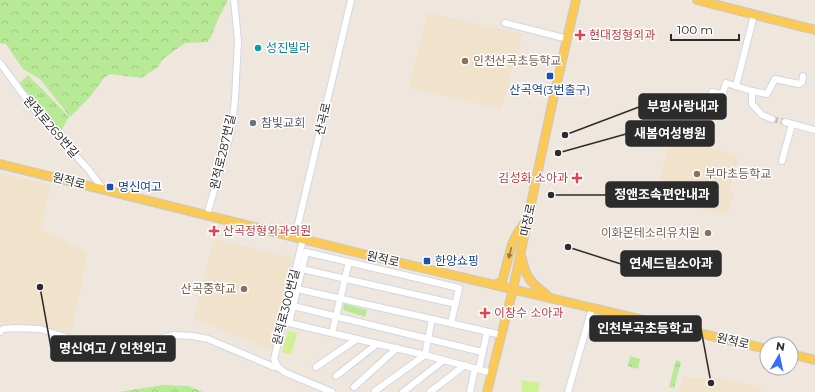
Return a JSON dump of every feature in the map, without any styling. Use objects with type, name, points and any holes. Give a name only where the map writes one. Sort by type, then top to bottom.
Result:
[{"type":"main road","name":"마장로","points":[[487,392],[513,289],[551,109],[576,0]]},
{"type":"main road","points":[[697,0],[815,30]]},
{"type":"main road","name":"원적로","points":[[0,164],[299,238],[759,347]]},
{"type":"main road","points":[[494,285],[502,282],[512,244],[528,219]]},
{"type":"main road","points":[[521,251],[524,269],[529,279],[551,297]]},
{"type":"main road","points":[[799,356],[815,360]]},
{"type":"street","name":"원적로287번길","points":[[208,215],[231,132],[235,99],[238,41],[234,0]]},
{"type":"street","name":"산곡로","points":[[299,238],[351,0]]},
{"type":"street","points":[[736,86],[754,15]]},
{"type":"street","points":[[505,23],[568,39]]},
{"type":"street","name":"원적로269번길","points":[[0,63],[36,112],[88,169],[103,189]]},
{"type":"street","points":[[722,94],[726,83],[767,94],[775,79],[799,84],[802,82],[803,76]]},
{"type":"street","points":[[752,91],[752,104],[762,115],[772,119]]},
{"type":"street","points":[[785,122],[815,130]]},
{"type":"street","points":[[782,161],[792,124]]},
{"type":"street","name":"원적로300번길","points":[[278,367],[274,359],[299,238]]},
{"type":"street","points":[[451,324],[459,288],[306,252],[289,323],[397,348],[492,373]]},
{"type":"street","points":[[332,333],[349,262]]},
{"type":"street","points":[[302,269],[456,304]]},
{"type":"street","points":[[297,289],[502,335]]},
{"type":"street","points":[[293,306],[482,352]]},
{"type":"street","points":[[568,392],[592,308]]},
{"type":"street","points":[[376,391],[425,355],[432,319]]},
{"type":"street","points":[[0,332],[3,329],[15,328],[40,329],[112,352],[174,335],[194,336],[208,340],[274,368],[278,367],[284,372],[332,392]]},
{"type":"street","points":[[470,392],[487,332]]},
{"type":"street","points":[[316,367],[357,339]]},
{"type":"street","points":[[336,376],[377,344]]},
{"type":"street","points":[[354,387],[397,348]]},
{"type":"street","points":[[402,392],[444,360]]},
{"type":"street","points":[[430,392],[465,366]]},
{"type":"shaded area","name":"인천산곡초등학교","points":[[427,13],[523,34],[501,109],[409,87]]},
{"type":"shaded area","name":"부마초등학교","points":[[670,137],[736,155],[738,158],[729,190],[734,193],[727,215],[655,197]]},
{"type":"shaded area","points":[[0,173],[51,185],[41,229],[88,252],[71,334],[0,322]]},
{"type":"shaded area","name":"산곡중학교","points":[[214,239],[293,258],[272,350],[194,319]]},
{"type":"shaded area","points":[[683,376],[690,378],[720,378],[761,388],[760,392],[678,392]]},
{"type":"green space","points":[[0,0],[228,0],[211,37],[207,42],[185,43],[163,59],[158,67],[141,78],[110,74],[104,78],[89,98],[70,117],[40,79],[23,69],[6,44],[0,43]]},
{"type":"green space","points":[[28,75],[69,117],[61,131],[20,83]]},
{"type":"green space","points":[[344,304],[367,310],[365,317],[343,310]]},
{"type":"green space","points":[[288,331],[297,333],[291,355],[282,352]]},
{"type":"green space","points":[[630,356],[640,359],[638,369],[628,366]]},
{"type":"green space","points":[[676,360],[681,362],[674,388],[669,387]]},
{"type":"green space","points":[[521,380],[540,383],[538,392],[522,392]]},
{"type":"green space","points":[[163,385],[188,386],[203,392],[119,392]]},
{"type":"tunnel","points":[[772,119],[785,122]]},
{"type":"place","name":"현대정형외과","points":[[580,35]]},
{"type":"place","name":"성진빌라","points":[[258,48]]},
{"type":"place","name":"인천산곡초등학교","points":[[465,61]]},
{"type":"place","name":"산곡역(3번출구)","points":[[550,76]]},
{"type":"place","name":"참빛교회","points":[[253,123]]},
{"type":"place","name":"부평사랑내과","points":[[565,135]]},
{"type":"place","name":"새봄여성병원","points":[[558,153]]},
{"type":"place","name":"부마초등학교","points":[[697,174]]},
{"type":"place","name":"김성화 소아과","points":[[577,178]]},
{"type":"place","name":"명신여고","points":[[110,187]]},
{"type":"place","name":"정앤조속편안내과","points":[[551,195]]},
{"type":"place","name":"산곡정형외과의원","points":[[214,231]]},
{"type":"place","name":"이화몬테소리유치원","points":[[708,233]]},
{"type":"place","name":"연세드림소아과","points":[[568,247]]},
{"type":"place","name":"한양쇼핑","points":[[427,261]]},
{"type":"place","name":"명신여고 / 인천외고","points":[[40,287]]},
{"type":"place","name":"산곡중학교","points":[[244,289]]},
{"type":"place","name":"이창수 소아과","points":[[485,313]]},
{"type":"place","name":"인천부곡초등학교","points":[[711,383]]}]
